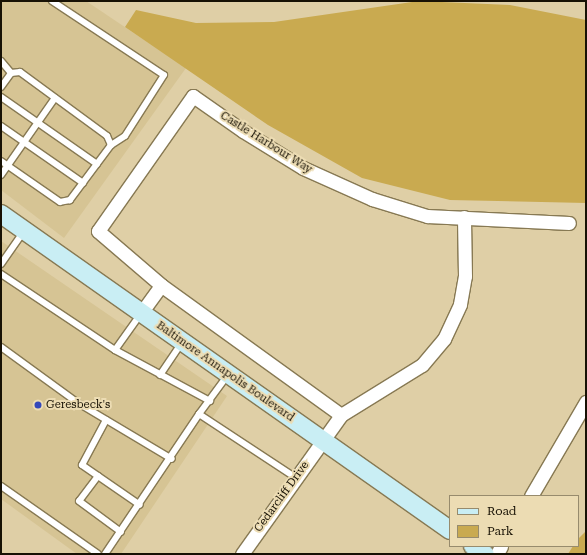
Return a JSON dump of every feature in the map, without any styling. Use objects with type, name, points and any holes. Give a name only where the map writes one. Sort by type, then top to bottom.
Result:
[{"type":"main road","name":"Baltimore Annapolis Boulevard","points":[[1,214],[449,529]]},
{"type":"main road","points":[[474,547],[484,554]]},
{"type":"street","name":"Castle Harbour Way","points":[[341,415],[161,285],[98,231],[193,96],[242,132],[336,185],[428,216],[569,223]]},
{"type":"street","points":[[323,441],[341,415],[422,365],[444,339],[460,304],[465,276],[464,218]]},
{"type":"street","points":[[141,313],[161,285]]},
{"type":"street","points":[[532,495],[586,402]]},
{"type":"street","name":"Cedarcliff Drive","points":[[242,554],[323,441]]},
{"type":"lane","points":[[1,161],[60,202],[70,200],[111,145],[125,136],[164,75],[52,1]]},
{"type":"lane","points":[[1,61],[12,73]]},
{"type":"lane","points":[[1,87],[12,73],[20,72],[107,136],[111,145]]},
{"type":"lane","points":[[1,97],[97,164]]},
{"type":"lane","points":[[1,175],[55,98]]},
{"type":"lane","points":[[1,126],[83,183]]},
{"type":"lane","points":[[1,264],[24,230]]},
{"type":"lane","points":[[1,274],[115,350],[210,401]]},
{"type":"lane","points":[[115,350],[141,313]]},
{"type":"lane","points":[[160,375],[182,342]]},
{"type":"lane","points":[[1,347],[106,420],[172,459]]},
{"type":"lane","points":[[105,554],[172,459],[199,414],[228,375]]},
{"type":"lane","points":[[199,414],[296,478]]},
{"type":"lane","points":[[106,420],[82,465],[140,505]]},
{"type":"lane","points":[[98,476],[79,501],[121,532]]},
{"type":"lane","points":[[1,486],[98,554]]},
{"type":"shaded area","points":[[1,1],[86,1],[186,68],[64,238],[1,190]]},
{"type":"shaded area","points":[[1,241],[227,396],[121,554],[77,554],[1,499]]},
{"type":"green space","points":[[419,1],[510,5],[586,20],[586,203],[450,200],[362,178],[268,125],[125,27],[136,10],[196,23],[274,22]]},
{"type":"green space","points":[[586,531],[586,554],[568,554],[572,547],[579,547],[579,538]]},
{"type":"place","name":"Geresbeck's","points":[[38,405]]}]
